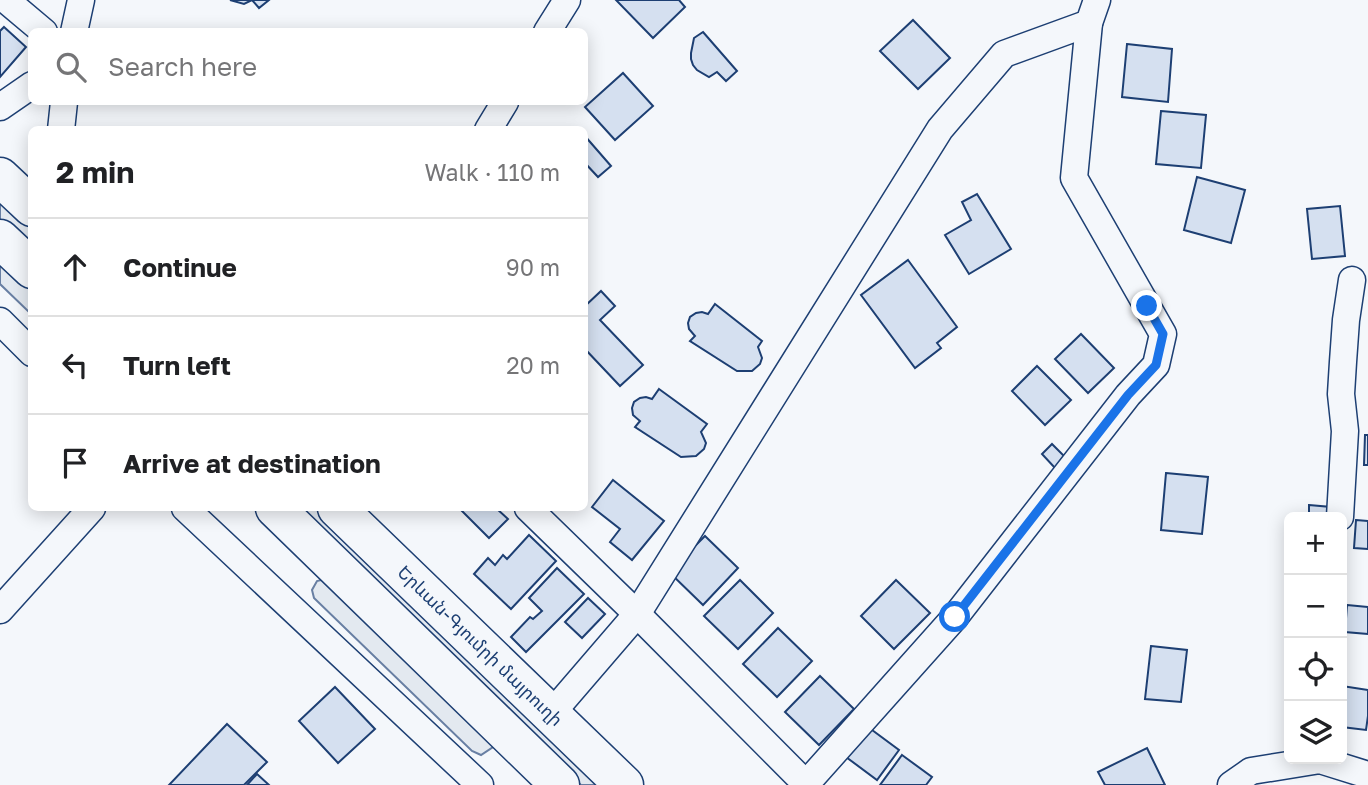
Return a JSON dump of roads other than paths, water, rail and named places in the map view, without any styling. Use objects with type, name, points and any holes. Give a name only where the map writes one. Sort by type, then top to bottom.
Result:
[{"type":"highway","points":[[0,177],[28,203]]},
{"type":"highway","points":[[0,239],[28,266]]},
{"type":"highway","points":[[278,511],[561,785]]},
{"type":"highway","name":"Երևան-Գյումրի մայրուղի","points":[[340,511],[624,785]]},
{"type":"street","points":[[6,0],[39,28]]},
{"type":"street","points":[[75,28],[81,0]]},
{"type":"street","points":[[550,28],[567,0]]},
{"type":"street","points":[[551,714],[637,614],[940,129],[1004,54],[1093,11]]},
{"type":"street","points":[[531,511],[807,785],[955,617],[1128,395],[1156,365],[1163,334],[1073,178],[1093,11]]},
{"type":"street","points":[[0,107],[28,88]]},
{"type":"street","points":[[61,126],[64,105]]},
{"type":"street","points":[[490,126],[503,105]]},
{"type":"street","points":[[1340,512],[1345,431],[1341,394],[1346,320],[1352,280]]},
{"type":"street","points":[[0,321],[28,350]]},
{"type":"street","points":[[0,610],[89,511]]},
{"type":"street","points":[[188,511],[480,785]]},
{"type":"street","points":[[1231,785],[1251,771],[1291,764]]},
{"type":"street","points":[[1335,764],[1368,775]]}]
